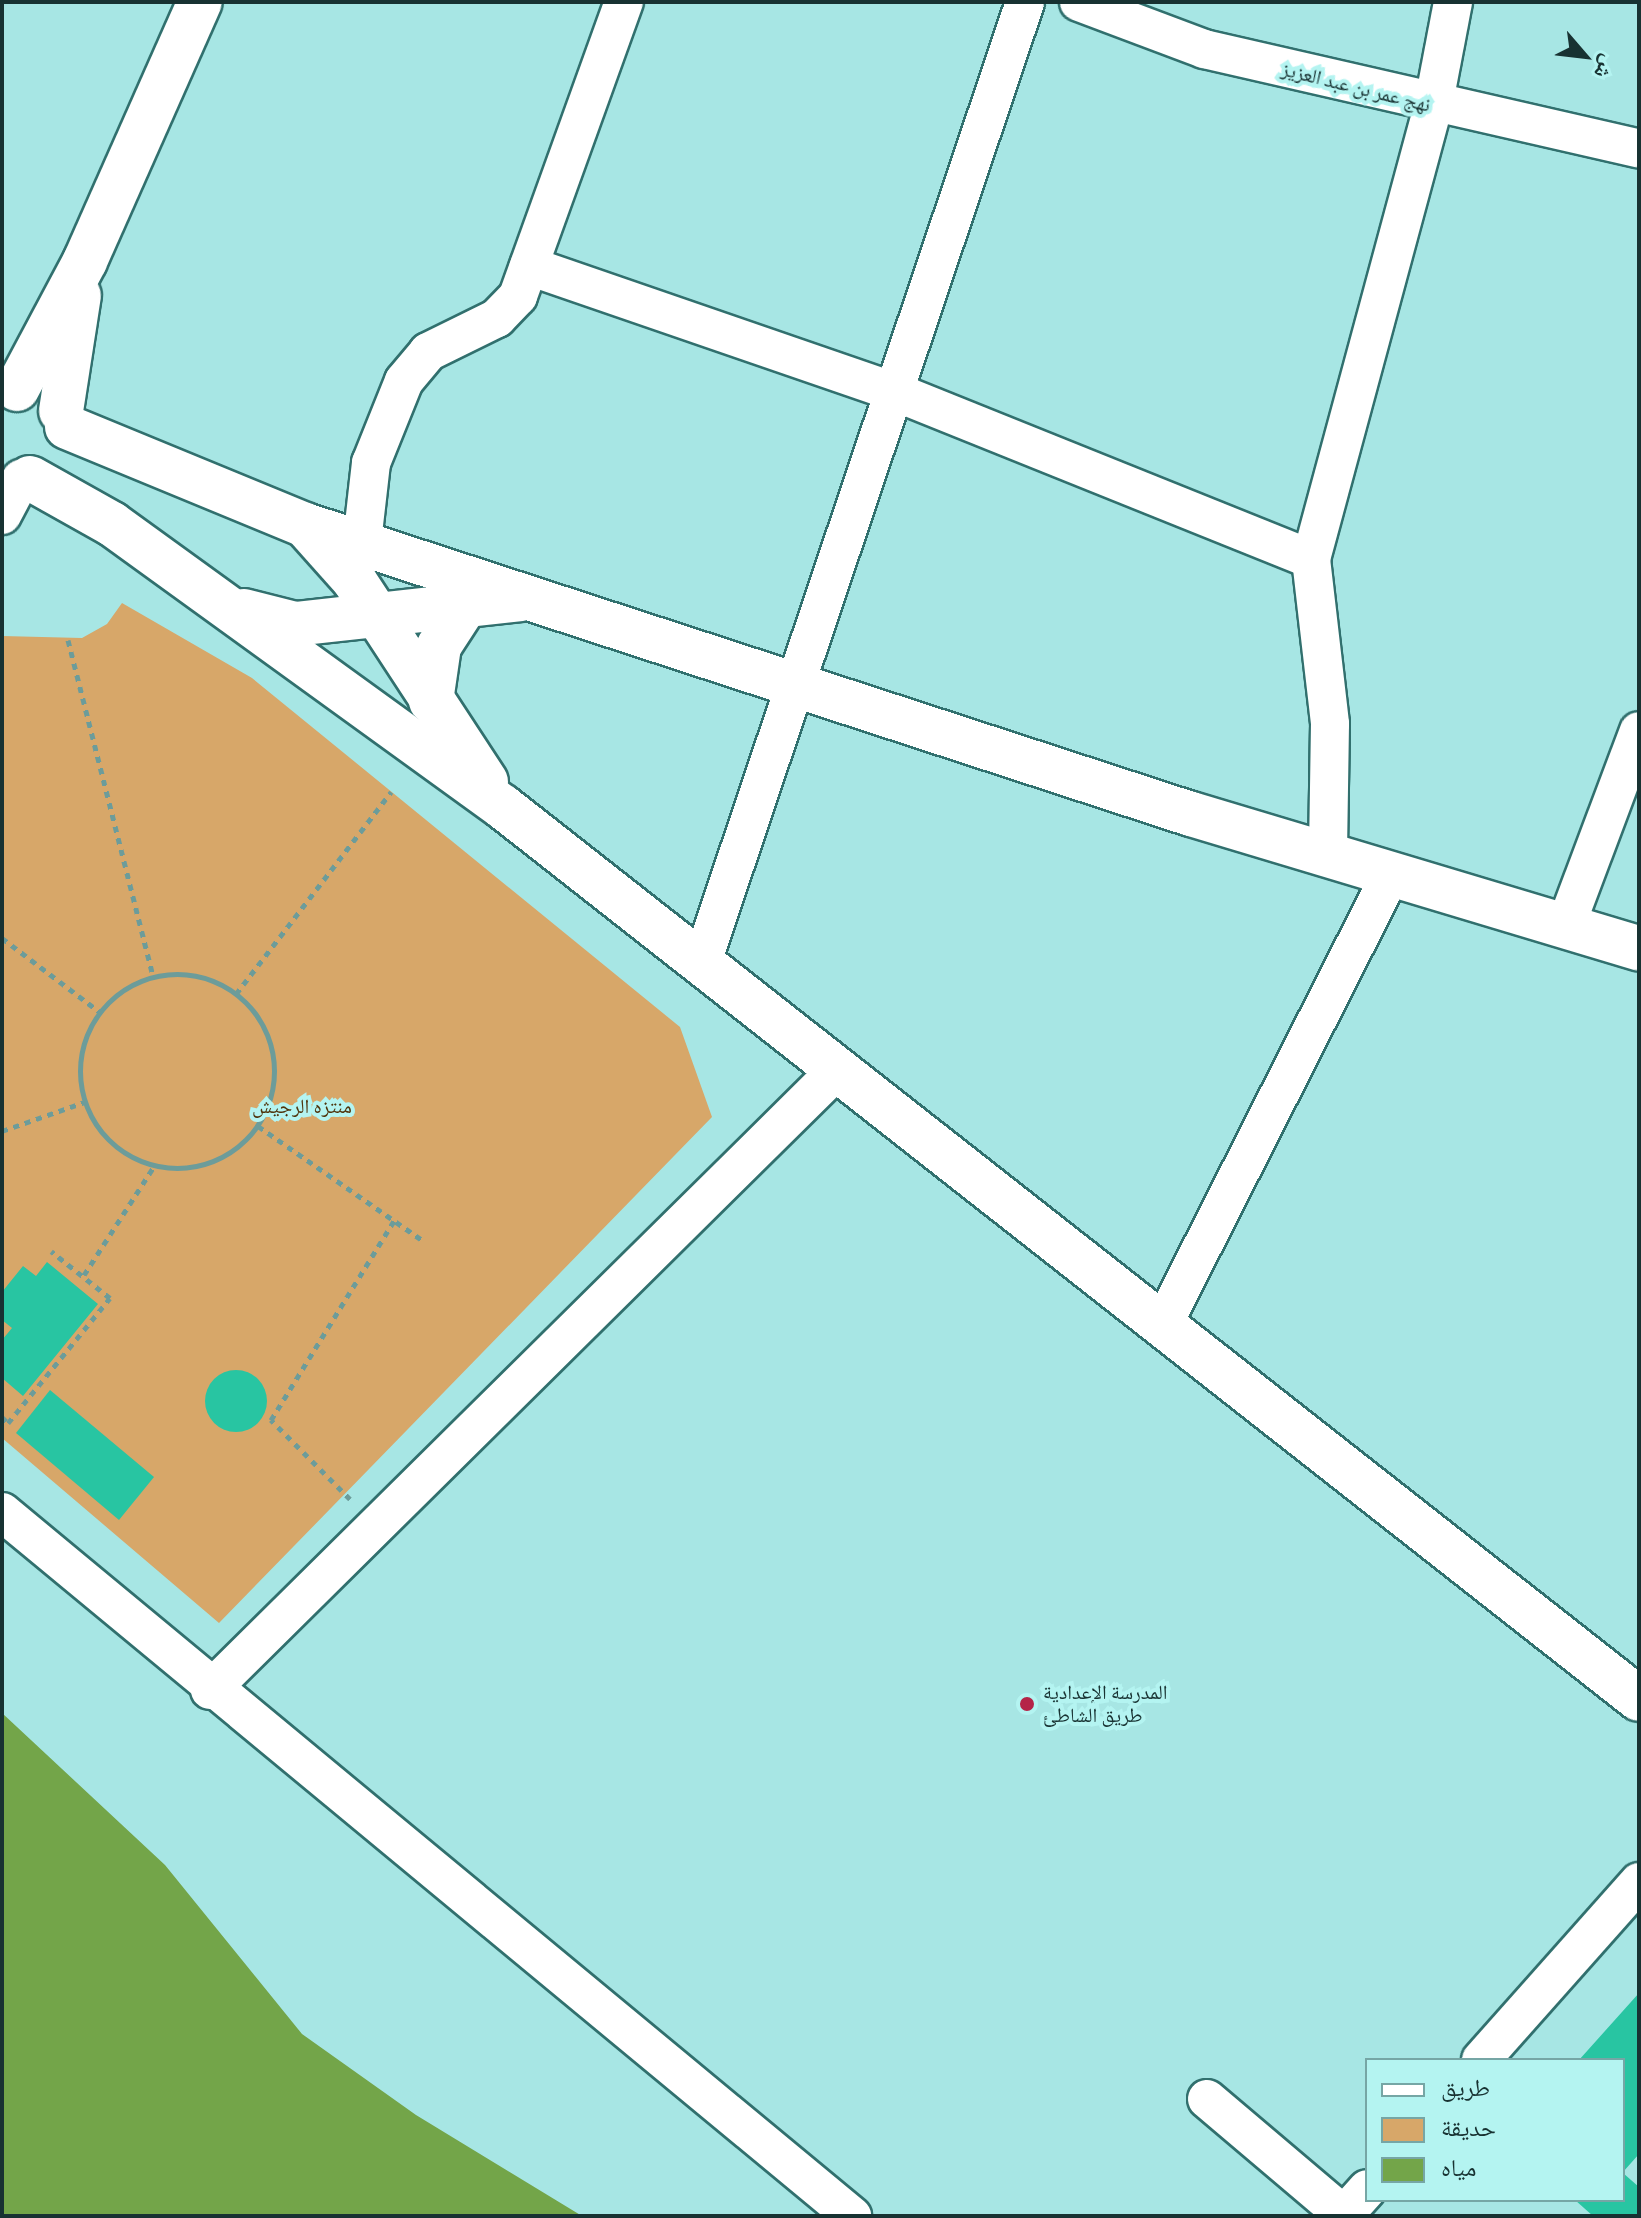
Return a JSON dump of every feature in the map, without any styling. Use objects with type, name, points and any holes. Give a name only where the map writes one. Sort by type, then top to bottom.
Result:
[{"type":"street","points":[[200,2],[85,261],[8,391],[42,393],[64,419],[305,525],[799,688],[1328,856],[1392,872],[1639,948]]},
{"type":"street","points":[[362,542],[371,463],[404,381],[428,352],[497,318],[518,296],[624,2]]},
{"type":"street","points":[[701,965],[799,688],[1025,2]]},
{"type":"street","name":"نهج عمر بن عبد العزيز","points":[[1079,2],[1204,49],[1433,107],[1639,149]]},
{"type":"street","points":[[1328,856],[1330,724],[1311,559],[1433,107],[1453,2]]},
{"type":"street","points":[[14,486],[54,465],[64,419],[85,261]]},
{"type":"street","points":[[529,266],[898,393],[1311,559]]},
{"type":"street","points":[[14,486],[112,524],[503,807],[701,965],[1164,1322],[1639,1699]]},
{"type":"street","points":[[305,525],[334,551],[503,807]]},
{"type":"street","points":[[233,609],[295,624],[527,598]]},
{"type":"street","points":[[431,701],[439,646],[465,606]]},
{"type":"street","points":[[1566,925],[1639,731]]},
{"type":"street","points":[[1164,1322],[1392,872]]},
{"type":"street","points":[[210,1690],[838,1069]]},
{"type":"street","points":[[2,1512],[210,1690],[852,2216]]},
{"type":"street","points":[[1483,2058],[1639,1882]]},
{"type":"street","points":[[1207,2099],[1344,2216],[1365,2191]]},
{"type":"path","points":[[68,640],[153,977]]},
{"type":"path","points":[[236,994],[391,792]]},
{"type":"path","points":[[2,938],[100,1012]]},
{"type":"path","points":[[199,975],[236,994],[268,1035],[275,1066],[258,1126],[206,1165],[155,1165],[112,1145],[85,1102],[80,1055],[100,1012],[153,977],[199,975]]},
{"type":"path","points":[[2,1131],[85,1102]]},
{"type":"path","points":[[258,1126],[422,1240]]},
{"type":"path","points":[[84,1276],[155,1165]]},
{"type":"path","points":[[376,1525],[271,1420],[394,1221]]},
{"type":"path","points":[[2,1417],[8,1423],[110,1298],[51,1251]]},
{"type":"green space","name":"منتزه الرجيش","points":[[122,603],[252,678],[680,1027],[712,1117],[219,1623],[2,1438],[2,636],[82,638],[107,624]]},
{"type":"water","points":[[2,1713],[165,1865],[302,2034],[416,2115],[582,2216],[2,2216]]},
{"type":"building","points":[[47,1262],[98,1304],[23,1396],[2,1378],[2,1340],[12,1328],[2,1320],[2,1292],[23,1266],[36,1276]]},
{"type":"building","points":[[236,1370],[248,1372],[258,1379],[265,1389],[265,1413],[258,1423],[248,1430],[236,1432],[224,1430],[214,1423],[207,1413],[205,1401],[207,1389],[214,1379],[224,1372]]},
{"type":"building","points":[[50,1390],[154,1477],[119,1520],[16,1433]]},
{"type":"building","points":[[1639,1993],[1639,2154],[1625,2170],[1625,2058],[1581,2058]]},
{"type":"building","points":[[1625,2175],[1639,2187],[1639,2216],[1593,2216],[1577,2202],[1625,2202]]},
{"type":"place","name":"المدرسة الإعدادية طريق الشاطئ","points":[[1027,1704]]}]
